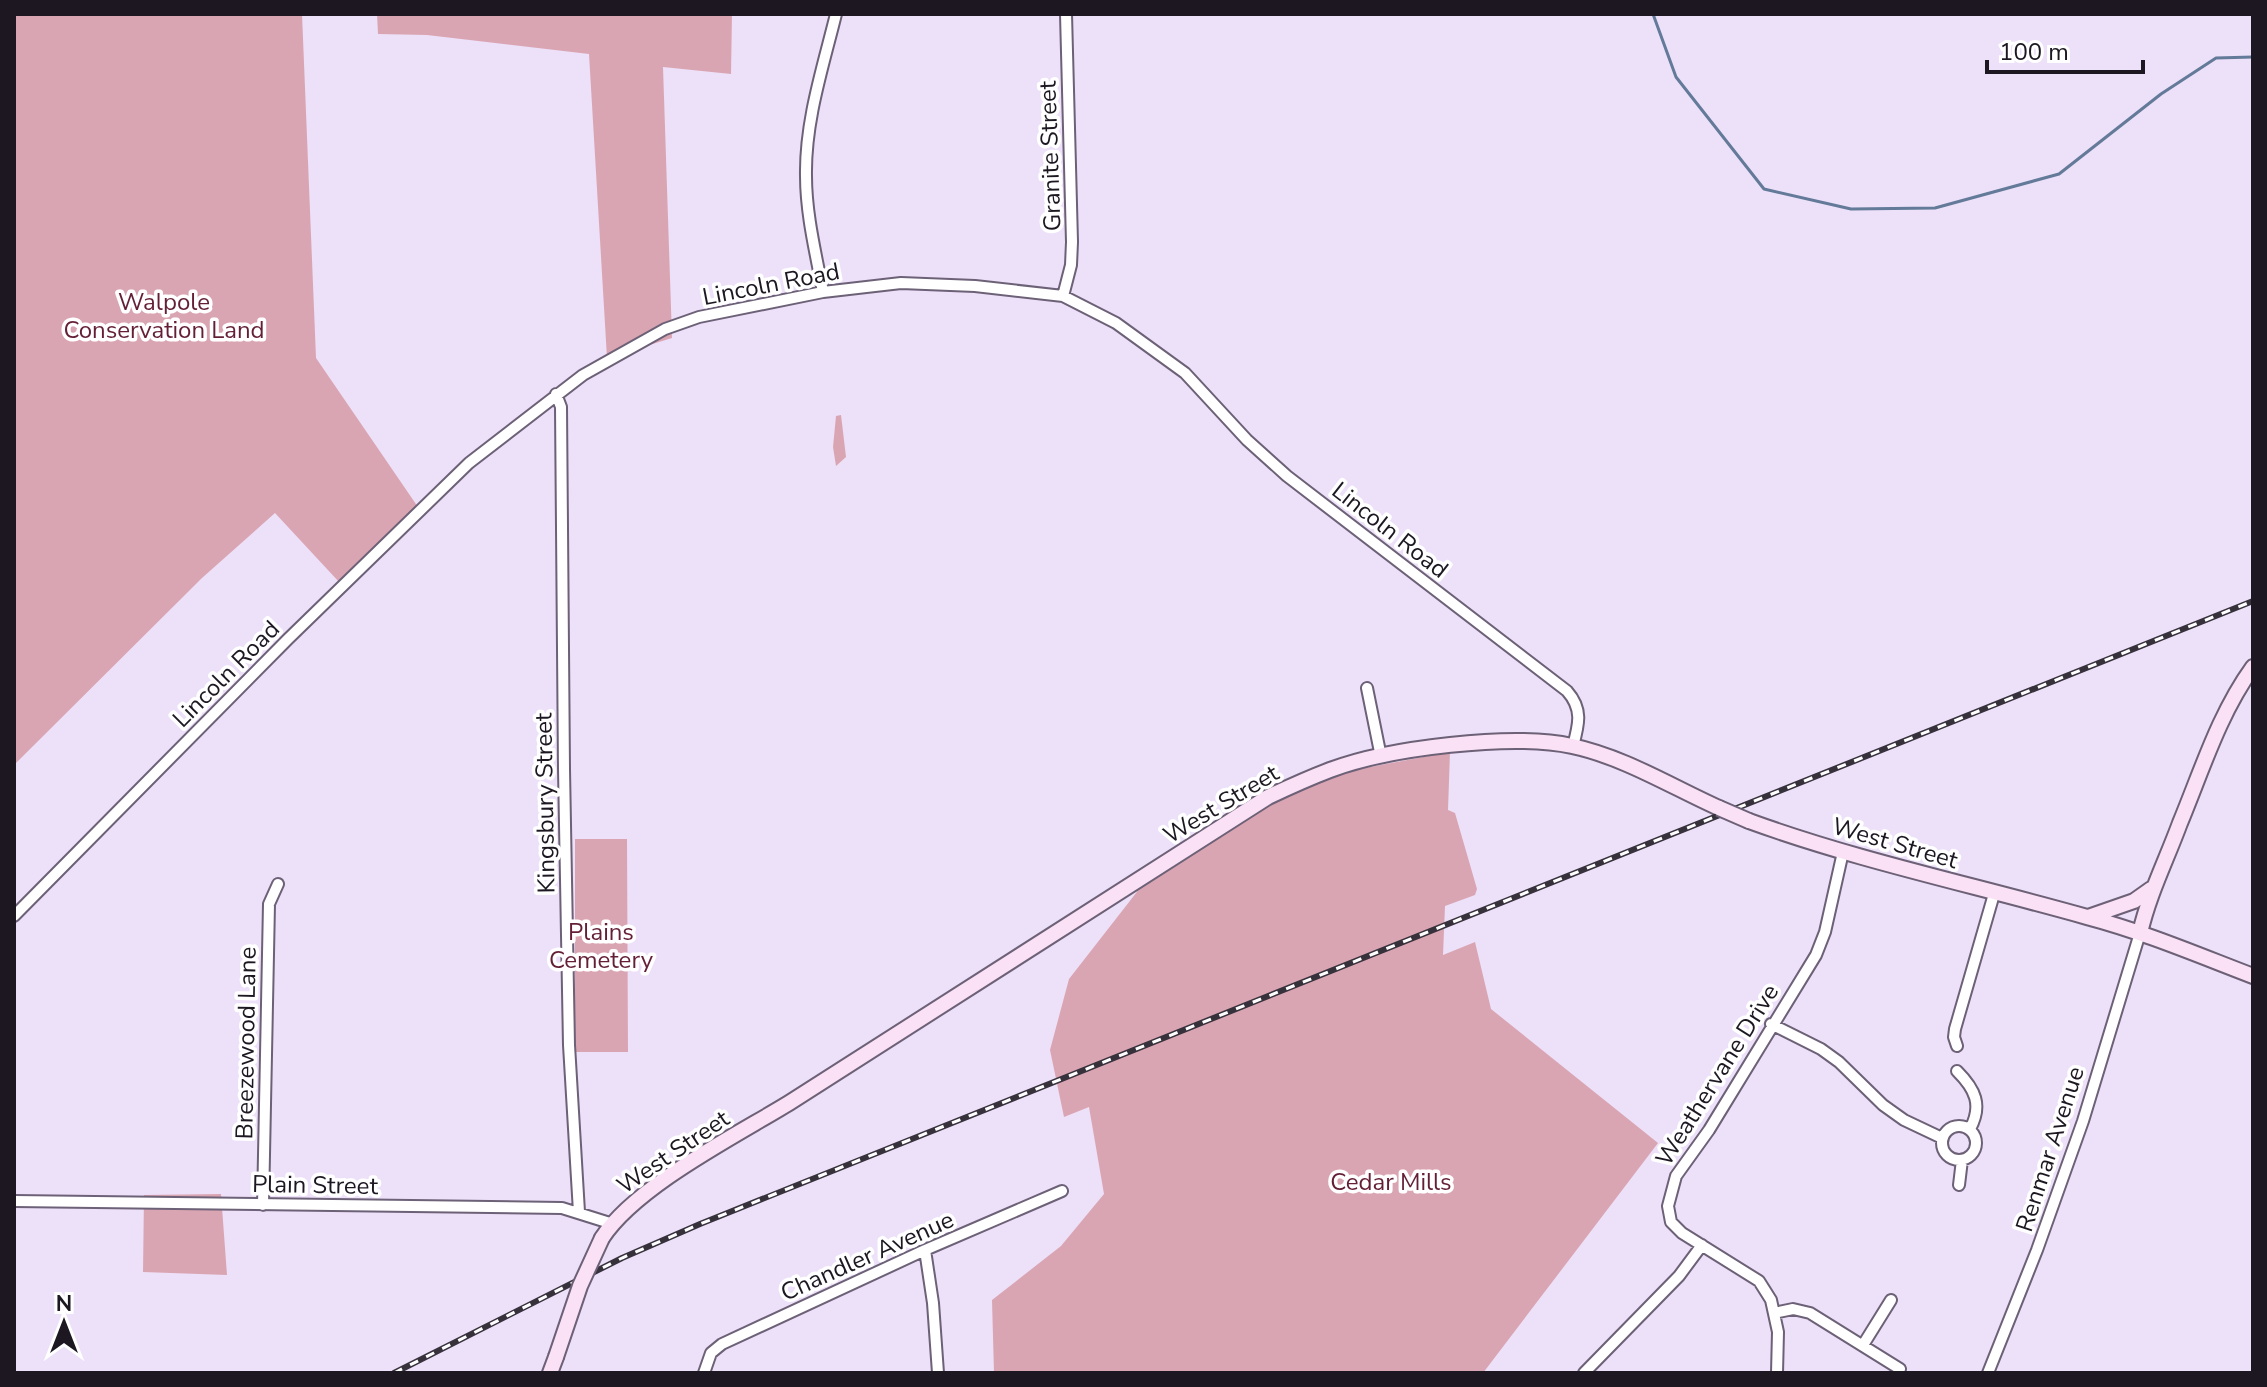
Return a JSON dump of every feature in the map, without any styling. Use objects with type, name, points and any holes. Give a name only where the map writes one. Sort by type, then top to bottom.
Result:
[{"type":"main road","points":[[2140,933],[2151,889],[2224,716],[2253,667]]},
{"type":"main road","name":"West Street","points":[[550,1373],[580,1286],[602,1238],[613,1224],[659,1184],[1268,797],[1330,770],[1381,757],[1451,745],[1504,741],[1540,741],[1573,746],[1634,768],[1749,821],[1843,852],[2088,917],[2140,933],[2253,976]]},
{"type":"main road","points":[[2088,917],[2134,901],[2151,889]]},
{"type":"street","points":[[823,292],[807,198],[806,150],[811,112],[836,14]]},
{"type":"street","name":"Granite Street","points":[[1063,296],[1071,265],[1072,242],[1066,14]]},
{"type":"street","name":"Lincoln Road","points":[[14,916],[288,639],[469,463],[556,394],[624,350],[665,329],[732,308],[823,292],[901,283],[932,283],[1063,296],[1116,323],[1185,373],[1247,440],[1287,476],[1561,686],[1579,711],[1573,746]]},
{"type":"street","name":"Kingsbury Street","points":[[556,394],[561,407],[569,1045],[579,1212]]},
{"type":"street","points":[[1367,688],[1381,757]]},
{"type":"street","name":"Weathervane Drive","points":[[1777,1373],[1778,1332],[1771,1300],[1759,1281],[1682,1233],[1671,1222],[1668,1206],[1676,1176],[1709,1130],[1821,944],[1843,852]]},
{"type":"street","name":"Breezewood Lane","points":[[263,1205],[269,904],[278,884]]},
{"type":"street","points":[[1957,1046],[1955,1029],[1994,894]]},
{"type":"street","name":"Renmar Avenue","points":[[1988,1373],[2037,1250],[2083,1121],[2140,933]]},
{"type":"street","points":[[1771,1024],[1821,1049],[1839,1062],[1883,1105],[1904,1120],[1942,1138]]},
{"type":"street","points":[[1942,1138],[1946,1154],[1962,1160],[1972,1155],[1977,1144],[1970,1129],[1978,1110],[1974,1089],[1957,1071]]},
{"type":"street","points":[[1942,1138],[1954,1126],[1970,1129]]},
{"type":"street","points":[[1959,1185],[1962,1160]]},
{"type":"street","name":"Chandler Avenue","points":[[704,1373],[711,1353],[722,1344],[925,1250],[1062,1191]]},
{"type":"street","name":"Plain Street","points":[[14,1201],[562,1208],[613,1224]]},
{"type":"street","points":[[1584,1373],[1679,1276],[1702,1245]]},
{"type":"street","points":[[925,1250],[938,1373]]},
{"type":"street","points":[[1863,1345],[1891,1300]]},
{"type":"street","points":[[1774,1313],[1793,1309],[1810,1313],[1900,1369]]},
{"type":"green space","name":"Walpole Conservation Land","points":[[14,14],[302,14],[316,358],[420,510],[340,583],[275,513],[202,578],[14,765]]},
{"type":"green space","points":[[377,14],[732,14],[731,74],[663,67],[672,338],[607,358],[589,54],[427,35],[378,34]]},
{"type":"green space","points":[[841,415],[846,457],[836,466],[833,447],[836,416]]},
{"type":"green space","name":"Cedar Mills","points":[[1450,752],[1448,810],[1455,813],[1477,889],[1475,895],[1445,906],[1443,955],[1475,942],[1491,1009],[1658,1143],[1483,1373],[994,1373],[992,1300],[1061,1246],[1104,1194],[1089,1107],[1064,1117],[1050,1050],[1069,979],[1161,861],[1272,793],[1338,773]]},
{"type":"green space","name":"Plains Cemetery","points":[[575,839],[627,839],[628,1052],[575,1052]]},
{"type":"green space","points":[[221,1194],[227,1275],[143,1272],[144,1195]]},
{"type":"waterway","points":[[1653,14],[1676,77],[1764,189],[1851,209],[1935,208],[2059,174],[2161,94],[2216,58],[2253,57]]},
{"type":"railway","points":[[394,1373],[622,1258],[700,1224],[2253,601]]}]
